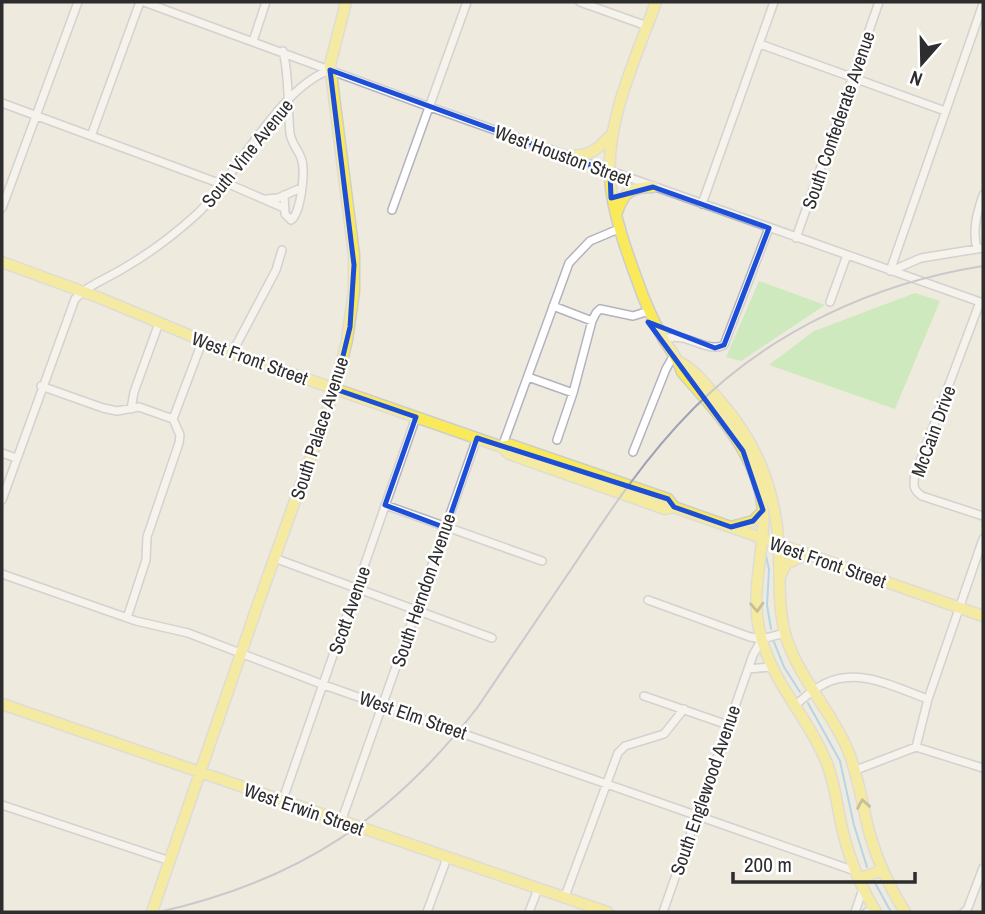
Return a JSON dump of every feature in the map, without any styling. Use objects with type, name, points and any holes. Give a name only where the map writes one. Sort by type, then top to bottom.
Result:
[{"type":"main road","points":[[330,70],[331,55],[346,2]]},
{"type":"main road","points":[[656,2],[612,134],[610,172],[617,213],[649,311],[682,372],[718,413],[737,440],[754,474],[763,510],[756,593],[757,617],[762,639],[771,667],[814,737],[826,762],[847,846],[859,880],[876,912]]},
{"type":"main road","name":"South Palace Avenue","points":[[152,912],[335,389],[352,315],[354,265],[330,70]]},
{"type":"main road","points":[[565,156],[594,152],[612,134]]},
{"type":"main road","points":[[617,213],[627,191],[637,187],[653,187]]},
{"type":"main road","name":"West Front Street","points":[[2,262],[232,353],[502,447],[511,445],[668,499],[674,507],[983,616]]},
{"type":"main road","points":[[676,358],[689,367],[747,436],[769,488],[779,545],[785,632],[796,662],[841,735],[856,770],[870,837],[882,870],[905,912]]},
{"type":"main road","points":[[731,527],[753,521],[763,510]]},
{"type":"main road","points":[[780,576],[786,564],[807,554]]},
{"type":"main road","name":"West Erwin Street","points":[[2,704],[607,912]]},
{"type":"main road","points":[[859,880],[882,870]]},
{"type":"street","points":[[2,208],[78,2]]},
{"type":"street","points":[[91,136],[142,2]]},
{"type":"street","name":"West Houston Street","points":[[142,2],[283,51],[565,156],[982,303]]},
{"type":"street","points":[[253,41],[265,2]]},
{"type":"street","points":[[392,210],[467,2]]},
{"type":"street","points":[[580,2],[647,26]]},
{"type":"street","points":[[702,204],[774,2]]},
{"type":"street","name":"South Confederate Avenue","points":[[796,237],[879,2]]},
{"type":"street","points":[[891,271],[983,4]]},
{"type":"street","points":[[760,44],[945,111]]},
{"type":"street","points":[[283,51],[288,73],[291,136],[303,167],[296,217],[291,220],[286,217],[284,195]]},
{"type":"street","name":"South Vine Avenue","points":[[2,500],[72,303],[83,292],[128,266],[203,208],[289,100],[316,76],[330,70]]},
{"type":"street","points":[[2,103],[213,181],[224,182],[284,208]]},
{"type":"street","points":[[262,198],[273,199],[301,188]]},
{"type":"street","points":[[891,271],[921,258],[980,249],[974,239],[976,216],[983,195]]},
{"type":"street","points":[[502,447],[567,266],[573,257],[594,239],[621,228]]},
{"type":"street","points":[[664,339],[685,337],[715,348],[722,347],[769,228]]},
{"type":"street","points":[[232,353],[276,270],[282,250]]},
{"type":"street","points":[[830,302],[846,256]]},
{"type":"street","name":"McCain Drive","points":[[982,303],[913,485],[915,491],[922,496],[983,516]]},
{"type":"street","points":[[553,306],[592,321]]},
{"type":"street","points":[[557,440],[596,313],[600,309],[633,316],[649,311]]},
{"type":"street","points":[[131,409],[134,392],[159,323]]},
{"type":"street","points":[[127,618],[146,561],[147,537],[179,443],[180,435],[173,419],[202,342]]},
{"type":"street","points":[[633,452],[666,369],[676,358]]},
{"type":"street","points":[[528,377],[573,393]]},
{"type":"street","points":[[41,386],[103,408],[117,411],[139,407],[173,419]]},
{"type":"street","name":"Scott Avenue","points":[[282,802],[416,417]]},
{"type":"street","name":"South Herndon Avenue","points":[[341,822],[477,438]]},
{"type":"street","points":[[2,453],[16,458]]},
{"type":"street","points":[[385,505],[542,561]]},
{"type":"street","points":[[916,747],[928,699],[983,540]]},
{"type":"street","points":[[274,558],[492,638]]},
{"type":"street","name":"West Elm Street","points":[[2,575],[127,618],[178,629],[324,685],[824,860],[859,880]]},
{"type":"street","points":[[648,600],[762,639],[785,632]]},
{"type":"street","name":"South Englewood Avenue","points":[[663,912],[748,669],[762,639]]},
{"type":"street","points":[[748,669],[771,667]]},
{"type":"street","points":[[794,706],[813,690],[839,678],[855,676],[928,699]]},
{"type":"street","points":[[644,696],[728,725]]},
{"type":"street","points":[[564,899],[606,782],[621,750],[664,734],[684,709]]},
{"type":"street","points":[[856,770],[916,747],[983,768]]},
{"type":"street","points":[[2,805],[170,861]]},
{"type":"street","points":[[824,860],[838,858],[847,846]]},
{"type":"street","points":[[427,912],[447,858]]},
{"type":"street","points":[[968,912],[983,868]]},
{"type":"street","points":[[855,912],[859,880]]},
{"type":"street","points":[[529,912],[538,889]]},
{"type":"highlighted area","points":[[330,70],[610,172],[611,198],[653,187],[769,228],[724,345],[715,348],[648,322],[743,451],[763,510],[753,521],[731,527],[674,507],[668,499],[477,438],[446,528],[385,505],[416,417],[335,389],[350,327],[354,265]]},
{"type":"green space","points":[[759,281],[825,305],[741,361],[726,357]]},
{"type":"green space","points":[[915,293],[940,301],[895,409],[769,365],[814,331]]},
{"type":"waterway","points":[[766,556],[769,569],[767,605],[771,629]]},
{"type":"waterway","points":[[774,642],[784,667],[800,692]]},
{"type":"waterway","points":[[808,703],[840,761],[854,825],[867,867]]},
{"type":"waterway","points":[[874,881],[891,912]]},
{"type":"railway","points":[[159,912],[255,883],[297,863],[375,814],[410,783],[477,708],[644,465],[676,426],[724,380],[757,355],[828,314],[904,284],[983,266]]}]
